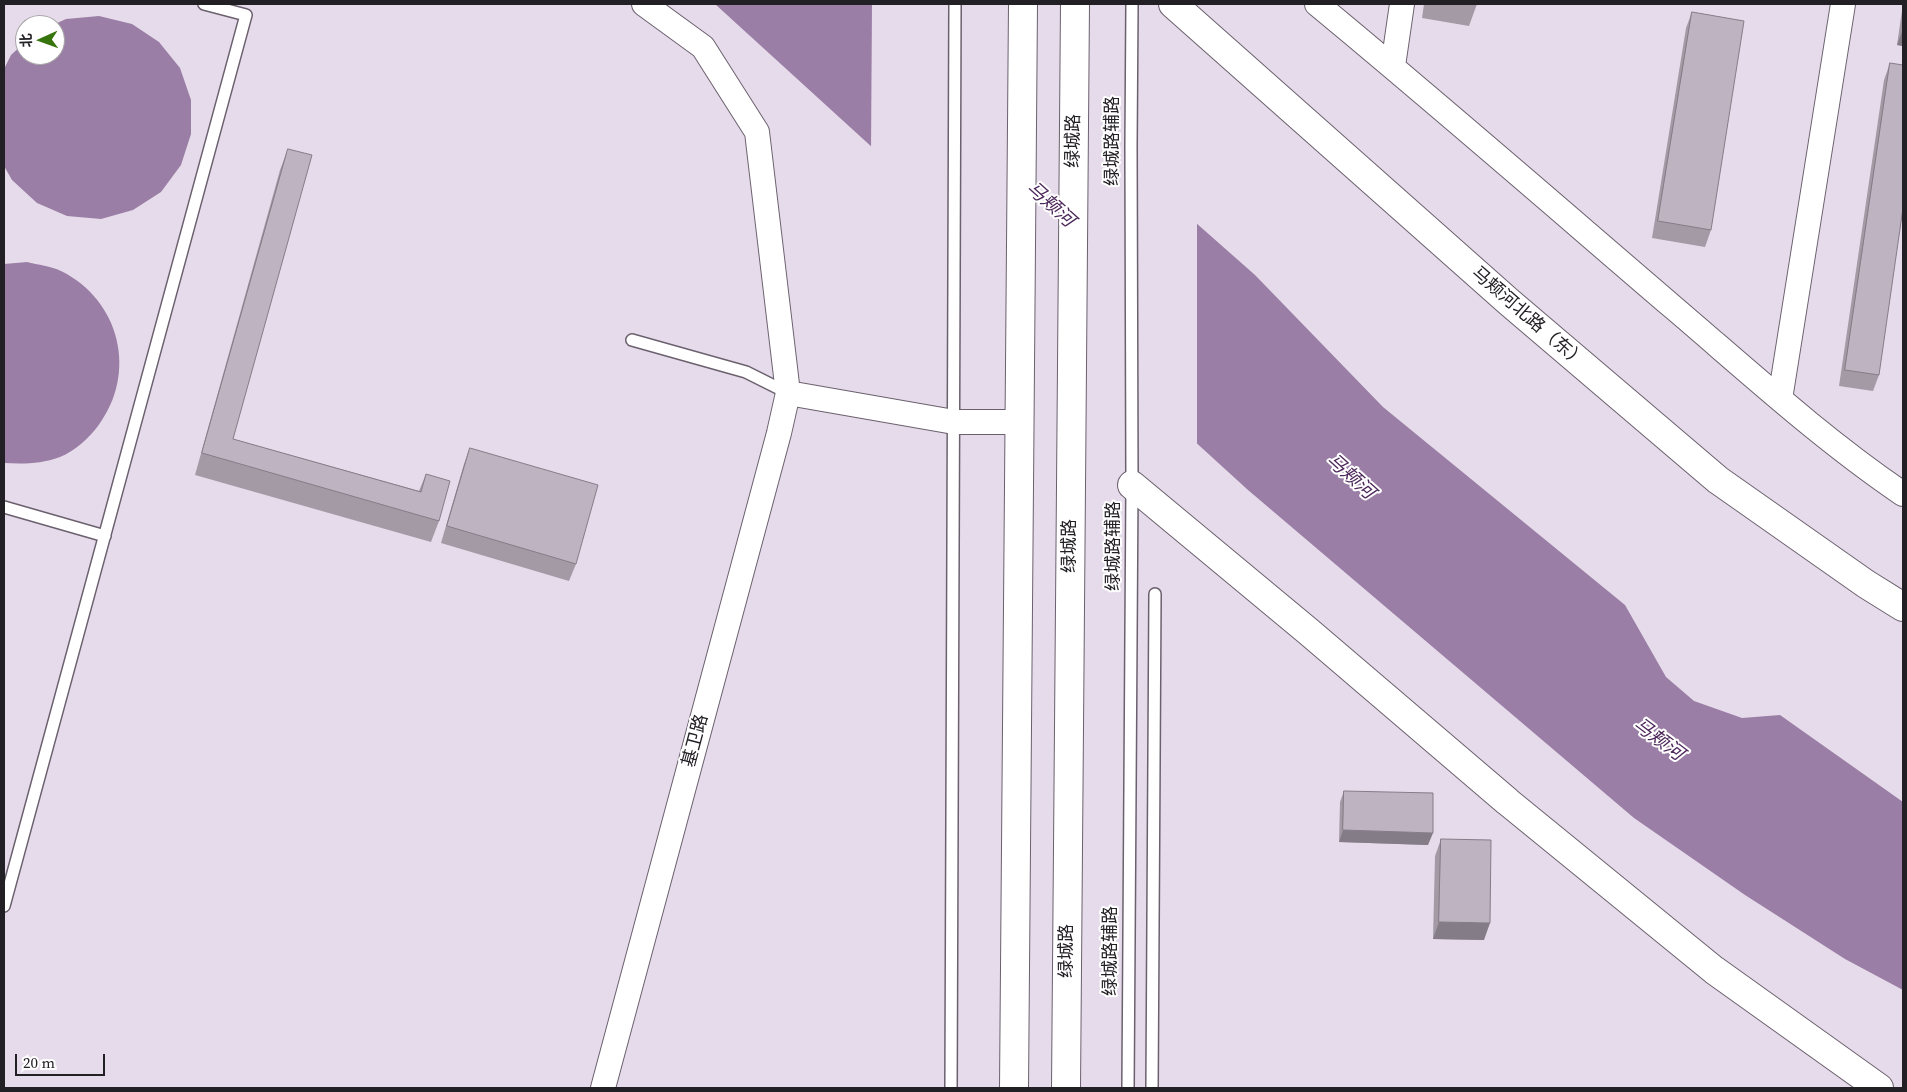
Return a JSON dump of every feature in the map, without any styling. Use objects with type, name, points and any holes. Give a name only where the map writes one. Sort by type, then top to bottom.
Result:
[{"type":"main road","points":[[1014,1088],[1023,4]]},
{"type":"main road","name":"绿城路","points":[[1066,1088],[1075,4]]},
{"type":"main road","name":"马颊河北路（东）","points":[[1173,4],[1509,302],[1718,480],[1866,584],[1903,607]]},
{"type":"main road","points":[[1132,484],[1508,802],[1714,970],[1879,1088]]},
{"type":"street","points":[[644,4],[703,47],[757,132],[788,393],[954,422],[1020,422]]},
{"type":"street","points":[[1317,4],[1393,66],[1780,399],[1847,455],[1903,494]]},
{"type":"street","points":[[1393,66],[1402,4]]},
{"type":"street","points":[[1780,399],[1843,4]]},
{"type":"street","name":"基卫路","points":[[603,1088],[788,393]]},
{"type":"lane","points":[[4,906],[246,15],[204,4]]},
{"type":"lane","points":[[951,1088],[955,4]]},
{"type":"lane","name":"绿城路辅路","points":[[1128,1088],[1132,484],[1130,146],[1132,4]]},
{"type":"lane","points":[[632,340],[746,372],[788,393]]},
{"type":"lane","points":[[4,507],[105,536]]},
{"type":"lane","points":[[1152,1088],[1155,594]]},
{"type":"water","name":"马颊河","points":[[715,4],[948,4],[1255,275],[1383,407],[1625,605],[1666,677],[1694,701],[1742,718],[1780,715],[1903,802],[1903,990],[1845,959],[1745,895],[1634,818],[1248,490]]},
{"type":"water","points":[[99,16],[132,24],[159,42],[180,68],[191,100],[191,134],[181,165],[161,192],[133,210],[101,219],[67,216],[37,203],[12,180],[4,166],[4,69],[15,51],[15,65],[65,65],[66,19]]},
{"type":"water","points":[[27,262],[61,271],[81,284],[97,300],[109,319],[117,340],[119,361],[117,383],[110,405],[98,426],[76,448],[60,457],[46,461],[4,463],[4,264]]},
{"type":"pier","points":[[872,4],[952,4],[1197,220],[1197,447],[871,150]]},
{"type":"building","points":[[1692,12],[1744,21],[1711,230],[1658,221]]},
{"type":"building","points":[[1890,63],[1903,65],[1903,208],[1879,375],[1845,370]]},
{"type":"building","points":[[288,149],[312,155],[233,439],[421,492],[426,474],[450,481],[439,521],[202,453]]},
{"type":"building","points":[[470,448],[598,485],[576,564],[447,526]]},
{"type":"building","points":[[1344,791],[1433,793],[1433,833],[1343,830]]},
{"type":"building","points":[[1441,839],[1491,840],[1490,923],[1439,922]]}]
